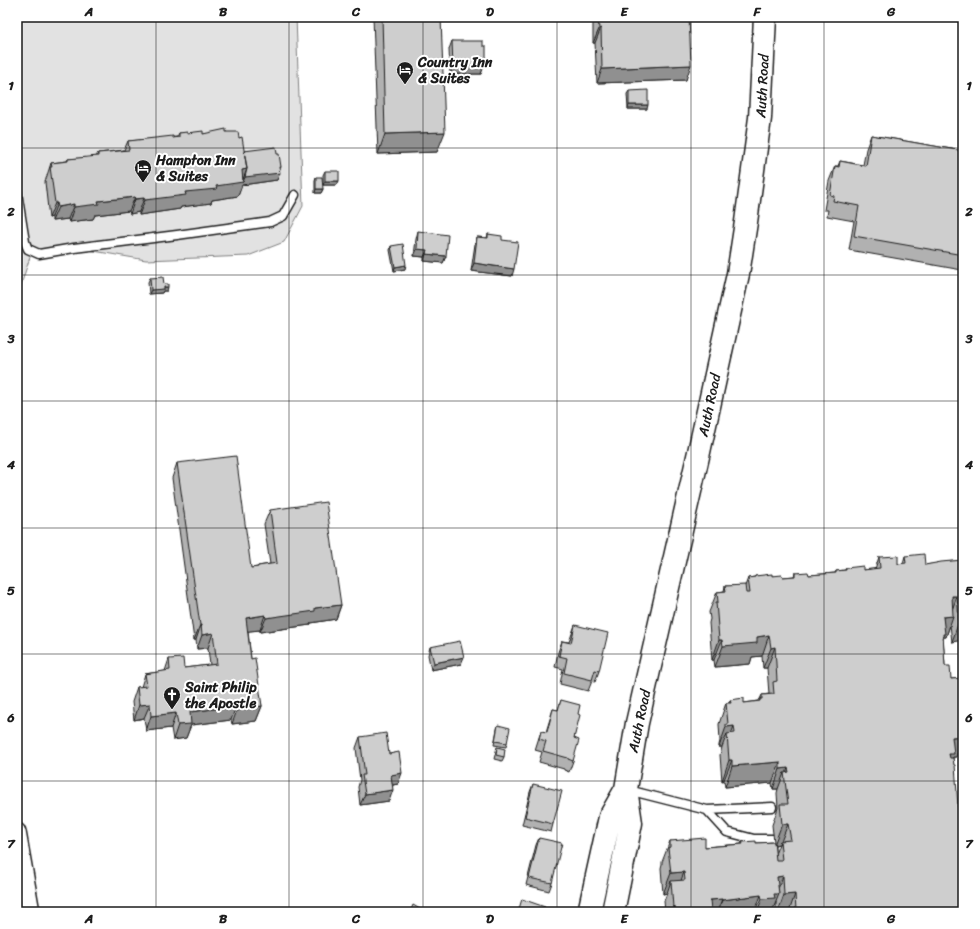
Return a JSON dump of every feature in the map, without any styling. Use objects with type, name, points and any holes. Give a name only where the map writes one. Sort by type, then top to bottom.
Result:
[{"type":"main road","name":"Auth Road","points":[[613,912],[631,823],[626,789],[637,723],[737,280],[760,118],[765,17]]},
{"type":"main road","name":"Auth Road","points":[[589,912],[610,817],[626,789]]},
{"type":"street","points":[[17,832],[31,912]]},
{"type":"lane","points":[[17,192],[24,242],[28,249],[39,254],[270,222],[283,216],[295,195]]},
{"type":"lane","points":[[626,789],[707,810],[772,807]]},
{"type":"lane","points":[[707,810],[727,832],[754,839],[774,838]]},
{"type":"shaded area","points":[[17,17],[296,17],[303,206],[284,242],[248,256],[146,260],[70,247],[31,254],[17,297]]},
{"type":"building","name":"Country Inn & Suites","points":[[382,17],[441,17],[445,132],[385,134]]},
{"type":"building","points":[[598,17],[689,17],[691,65],[602,69],[601,28],[599,29]]},
{"type":"building","points":[[452,41],[483,41],[483,46],[486,46],[486,60],[484,60],[484,66],[453,67]]},
{"type":"building","points":[[648,90],[648,105],[629,105],[629,91]]},
{"type":"building","name":"Hampton Inn & Suites","points":[[226,129],[226,132],[238,132],[239,138],[242,137],[247,169],[242,170],[243,182],[216,186],[217,189],[185,192],[186,195],[145,200],[144,198],[135,199],[135,197],[98,201],[99,204],[74,207],[74,204],[58,207],[57,203],[55,203],[50,167],[52,167],[51,163],[68,161],[68,159],[98,156],[98,153],[129,150],[128,141],[173,136],[173,138],[179,137],[179,133],[203,131],[203,134]]},
{"type":"building","points":[[871,135],[963,151],[963,255],[854,236],[859,206],[833,201],[834,196],[830,195],[835,166],[839,167],[840,161],[866,166]]},
{"type":"building","points":[[276,147],[277,154],[279,154],[281,167],[279,167],[280,173],[245,177],[247,169],[244,151]]},
{"type":"building","points":[[325,171],[339,171],[339,181],[325,181]]},
{"type":"building","points":[[316,177],[322,177],[323,189],[316,189]]},
{"type":"building","points":[[418,231],[448,235],[446,256],[426,254],[427,250],[417,249]]},
{"type":"building","points":[[488,234],[502,236],[502,240],[518,242],[514,269],[474,263],[477,237],[488,238]]},
{"type":"building","points":[[403,244],[406,265],[395,267],[391,246]]},
{"type":"building","points":[[163,277],[164,284],[168,284],[168,287],[164,287],[164,289],[151,290],[150,278]]},
{"type":"building","points":[[236,456],[251,568],[277,563],[270,510],[326,502],[341,605],[315,608],[315,611],[266,618],[265,615],[246,618],[251,659],[255,658],[262,706],[237,710],[236,706],[190,712],[191,724],[178,725],[176,713],[151,716],[150,704],[139,705],[137,687],[147,686],[145,674],[170,670],[169,659],[183,658],[184,668],[217,664],[213,633],[202,635],[200,625],[177,463]]},
{"type":"building","points":[[924,554],[925,565],[963,560],[963,621],[959,621],[957,596],[952,596],[953,616],[943,617],[945,634],[943,634],[945,666],[950,666],[951,679],[963,678],[963,736],[952,737],[954,754],[949,754],[950,758],[953,758],[955,765],[958,807],[961,807],[963,820],[963,912],[793,912],[793,910],[796,910],[795,894],[784,895],[783,876],[777,877],[779,894],[774,894],[775,898],[762,899],[761,895],[710,900],[711,910],[676,912],[675,906],[673,907],[671,881],[685,880],[684,872],[671,873],[668,848],[670,847],[670,841],[705,838],[705,847],[743,844],[742,842],[774,842],[776,860],[782,860],[780,841],[791,840],[788,824],[782,824],[780,804],[788,804],[784,773],[789,772],[788,768],[780,769],[780,762],[732,766],[732,760],[729,760],[727,734],[735,733],[734,726],[726,727],[726,724],[728,724],[726,703],[731,703],[730,700],[744,698],[744,703],[760,701],[760,699],[762,699],[762,695],[774,694],[773,682],[777,681],[775,647],[771,648],[769,635],[757,637],[757,643],[723,646],[722,640],[719,640],[716,602],[718,602],[717,592],[726,591],[725,586],[745,585],[746,593],[750,593],[748,578],[755,576],[772,574],[772,576],[782,575],[783,577],[795,576],[795,573],[808,572],[809,575],[836,573],[836,571],[846,570],[846,568],[863,566],[863,570],[880,568],[879,557],[898,556],[898,564],[906,563],[905,556]]},
{"type":"building","points":[[575,625],[608,633],[599,671],[595,670],[592,680],[564,673],[567,658],[559,656],[562,641],[571,643]]},
{"type":"building","points":[[460,641],[464,657],[434,663],[430,647]]},
{"type":"building","points":[[561,700],[580,705],[578,714],[580,715],[574,738],[579,740],[573,761],[568,758],[543,751],[546,741],[539,739],[541,731],[547,732],[553,709],[558,710]]},
{"type":"building","points":[[498,725],[510,728],[507,743],[495,741]]},
{"type":"building","points":[[386,733],[389,754],[399,752],[402,773],[391,775],[393,790],[365,794],[362,775],[365,775],[360,737]]},
{"type":"building","points":[[497,747],[505,749],[504,757],[496,755]]},
{"type":"building","points":[[533,784],[562,791],[553,824],[525,817]]},
{"type":"building","points":[[539,838],[562,843],[552,883],[529,878]]},
{"type":"building","points":[[522,899],[545,907],[544,912],[518,912]]},
{"type":"building","points":[[413,905],[420,909],[419,912],[410,912]]},
{"type":"place","name":"Country Inn & Suites","points":[[405,85]]},
{"type":"place","name":"Hampton Inn & Suites","points":[[143,183]]},
{"type":"place","name":"Saint Philip the Apostle","points":[[172,710]]}]
